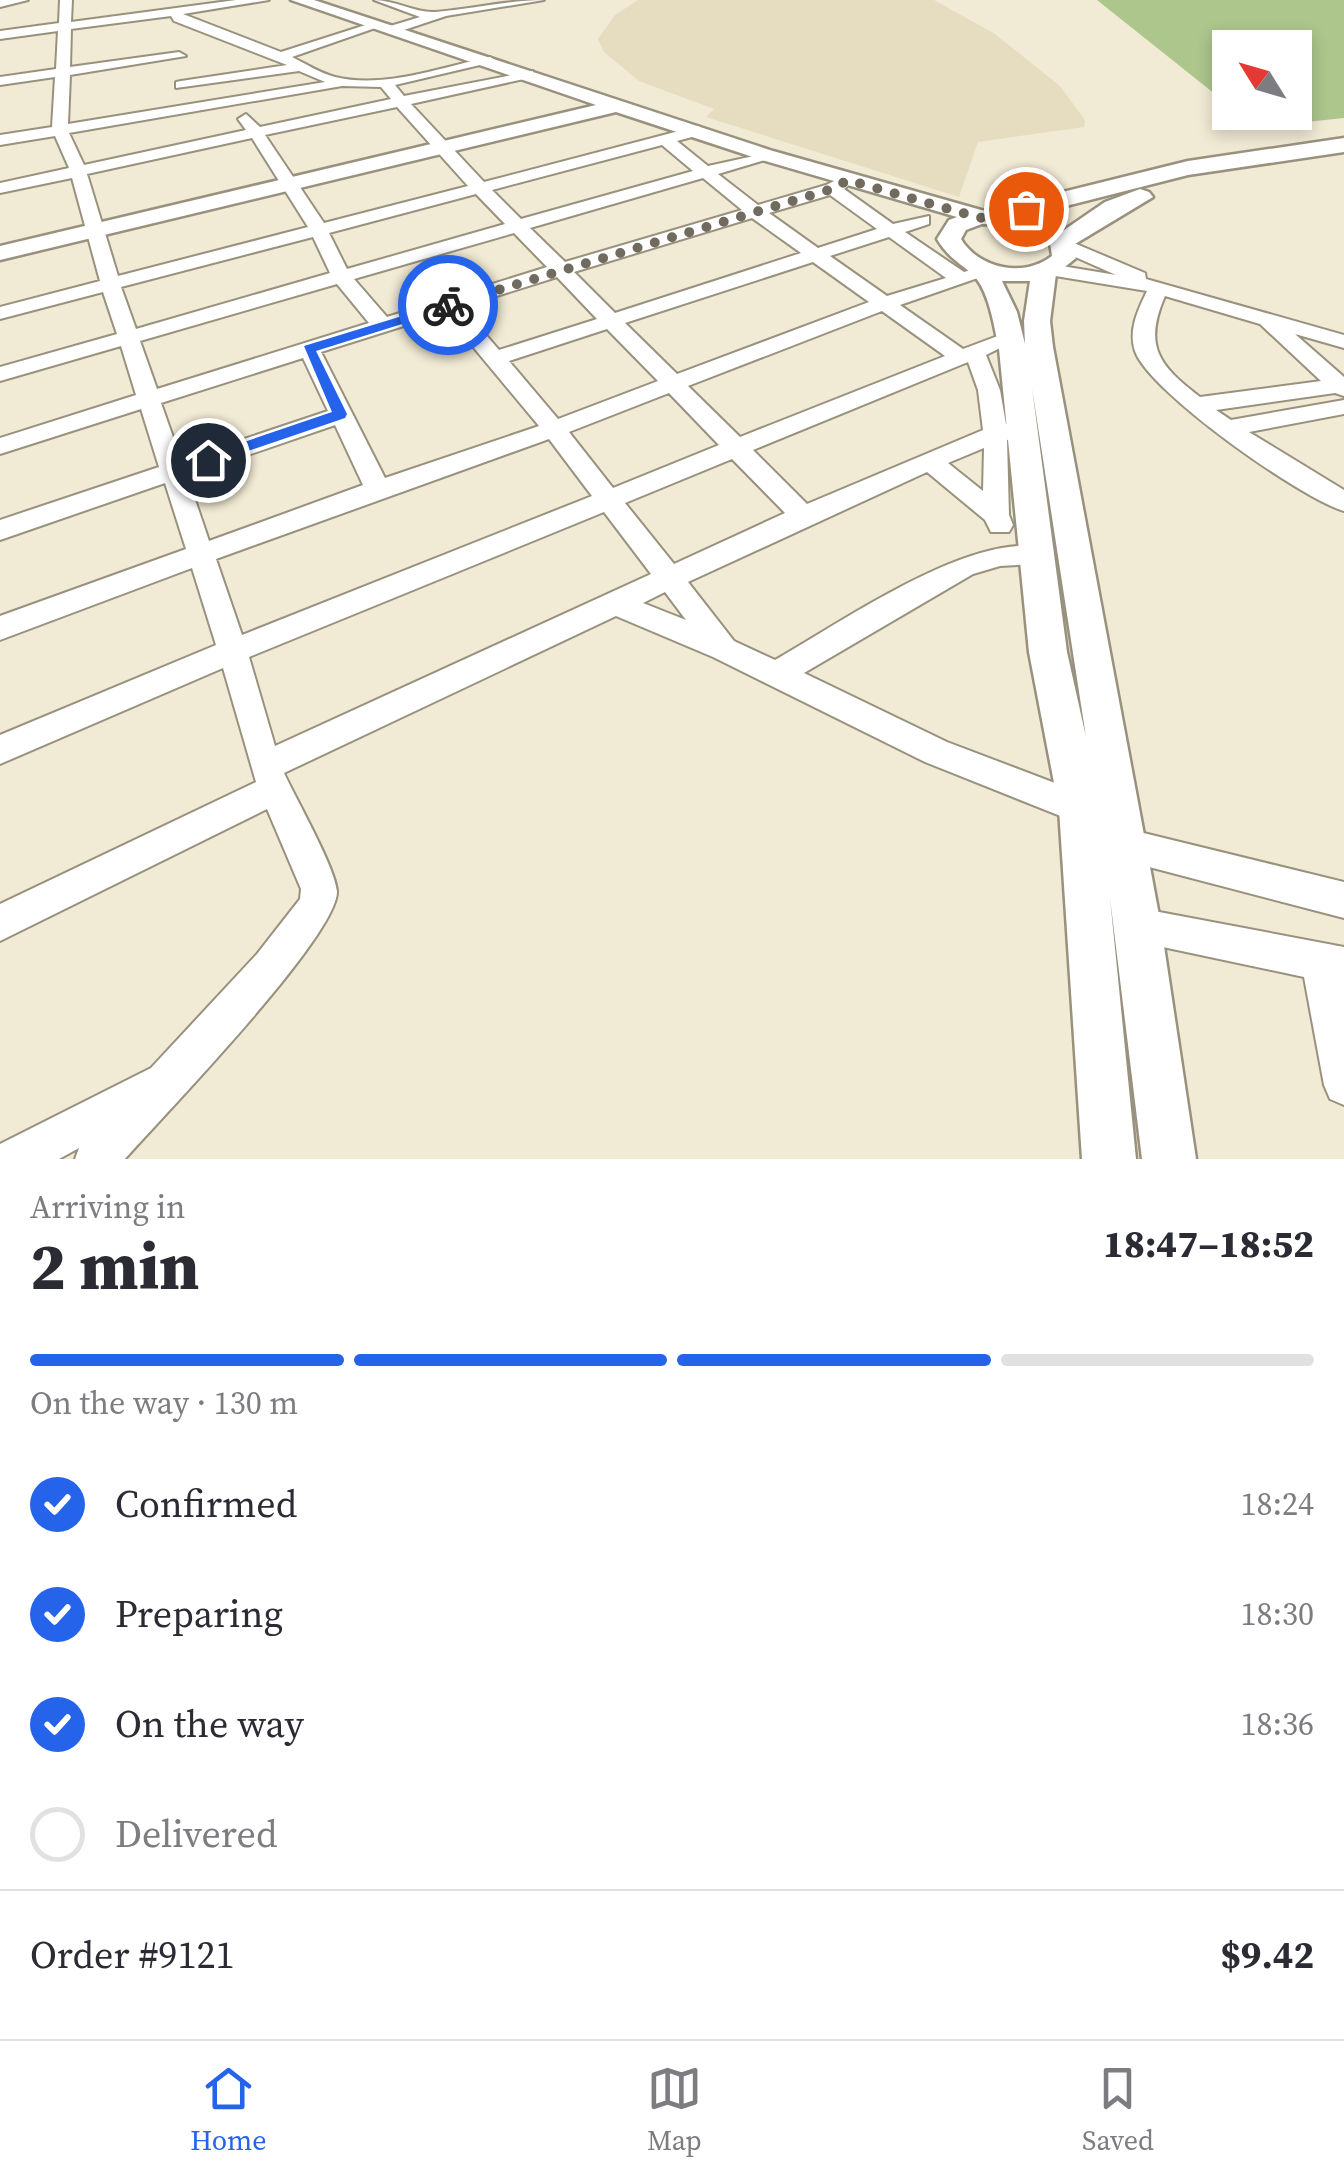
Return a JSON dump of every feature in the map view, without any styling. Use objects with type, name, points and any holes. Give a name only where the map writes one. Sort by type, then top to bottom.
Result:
[{"type":"highway","points":[[988,217],[1188,168],[1344,146]]},
{"type":"highway","points":[[1054,257],[1114,207],[1170,188],[1344,160]]},
{"type":"main road","points":[[299,0],[698,130],[840,184],[988,217],[1027,221],[1054,257]]},
{"type":"main road","points":[[0,254],[620,104]]},
{"type":"main road","points":[[882,191],[949,239],[976,273],[1011,337],[1009,432],[1025,555],[1080,809],[1109,1159]]},
{"type":"main road","points":[[949,239],[957,225],[988,217]]},
{"type":"main road","points":[[976,273],[1015,274],[1054,257]]},
{"type":"main road","points":[[1054,257],[1037,321],[1042,364],[1138,926],[1169,1159]]},
{"type":"street","points":[[0,3],[22,0]]},
{"type":"street","points":[[148,0],[150,15]]},
{"type":"street","points":[[0,34],[66,13],[177,15],[227,2],[263,0]]},
{"type":"street","points":[[380,0],[438,10]]},
{"type":"street","points":[[181,85],[288,62],[438,10],[538,0]]},
{"type":"street","points":[[66,13],[60,130],[98,231],[110,283],[233,650],[270,777],[316,877],[317,906],[270,967],[96,1159]]},
{"type":"street","points":[[177,15],[181,110]]},
{"type":"street","points":[[177,15],[342,84]]},
{"type":"street","points":[[0,81],[180,56]]},
{"type":"street","points":[[0,140],[342,84],[385,83],[490,61]]},
{"type":"street","points":[[0,188],[528,74]]},
{"type":"street","points":[[385,83],[441,148],[803,516]]},
{"type":"street","points":[[236,101],[253,133],[292,184],[341,276],[382,326]]},
{"type":"street","points":[[0,314],[698,130]]},
{"type":"street","points":[[664,139],[755,212],[881,304],[968,354],[988,385],[1009,432],[996,516]]},
{"type":"street","points":[[0,374],[766,155]]},
{"type":"street","points":[[0,446],[840,184],[890,231],[976,273]]},
{"type":"street","points":[[496,358],[923,220]]},
{"type":"street","points":[[1054,257],[1344,342]]},
{"type":"street","points":[[1054,257],[1127,270],[1155,287]]},
{"type":"street","points":[[0,628],[378,489],[554,429],[881,304],[976,273]]},
{"type":"street","points":[[1155,287],[1143,338],[1154,368],[1228,428],[1344,502]]},
{"type":"street","points":[[449,305],[554,429],[724,648]]},
{"type":"street","points":[[1265,318],[1339,403]]},
{"type":"street","points":[[0,750],[233,650],[1011,337]]},
{"type":"street","points":[[309,349],[378,489]]},
{"type":"street","points":[[1197,405],[1339,403]]},
{"type":"street","points":[[1228,428],[1339,403]]},
{"type":"street","points":[[0,530],[340,414]]},
{"type":"street","points":[[0,923],[270,777],[617,604],[803,516],[1009,432]]},
{"type":"street","points":[[931,463],[996,516],[1025,555]]},
{"type":"street","points":[[774,674],[963,567],[986,557],[1025,555]]},
{"type":"street","points":[[617,604],[724,648],[936,752],[1080,809],[1121,832],[1344,900]]},
{"type":"street","points":[[1138,926],[1333,965],[1344,1085]]},
{"type":"street","points":[[15,1159],[164,1081]]},
{"type":"shaded area","points":[[638,0],[934,0],[995,34],[1060,86],[1085,120],[1084,127],[978,142],[959,197],[706,117],[714,109],[639,81],[604,52],[598,39],[615,15]]},
{"type":"green space","points":[[1097,0],[1344,0],[1344,118],[1312,121],[1312,30],[1212,30],[1212,92]]},
{"type":"way so far","points":[[448,305],[832,189],[848,180],[980,218],[1026,209]]},
{"type":"route","points":[[208,460],[340,414],[309,349],[448,305]]}]
